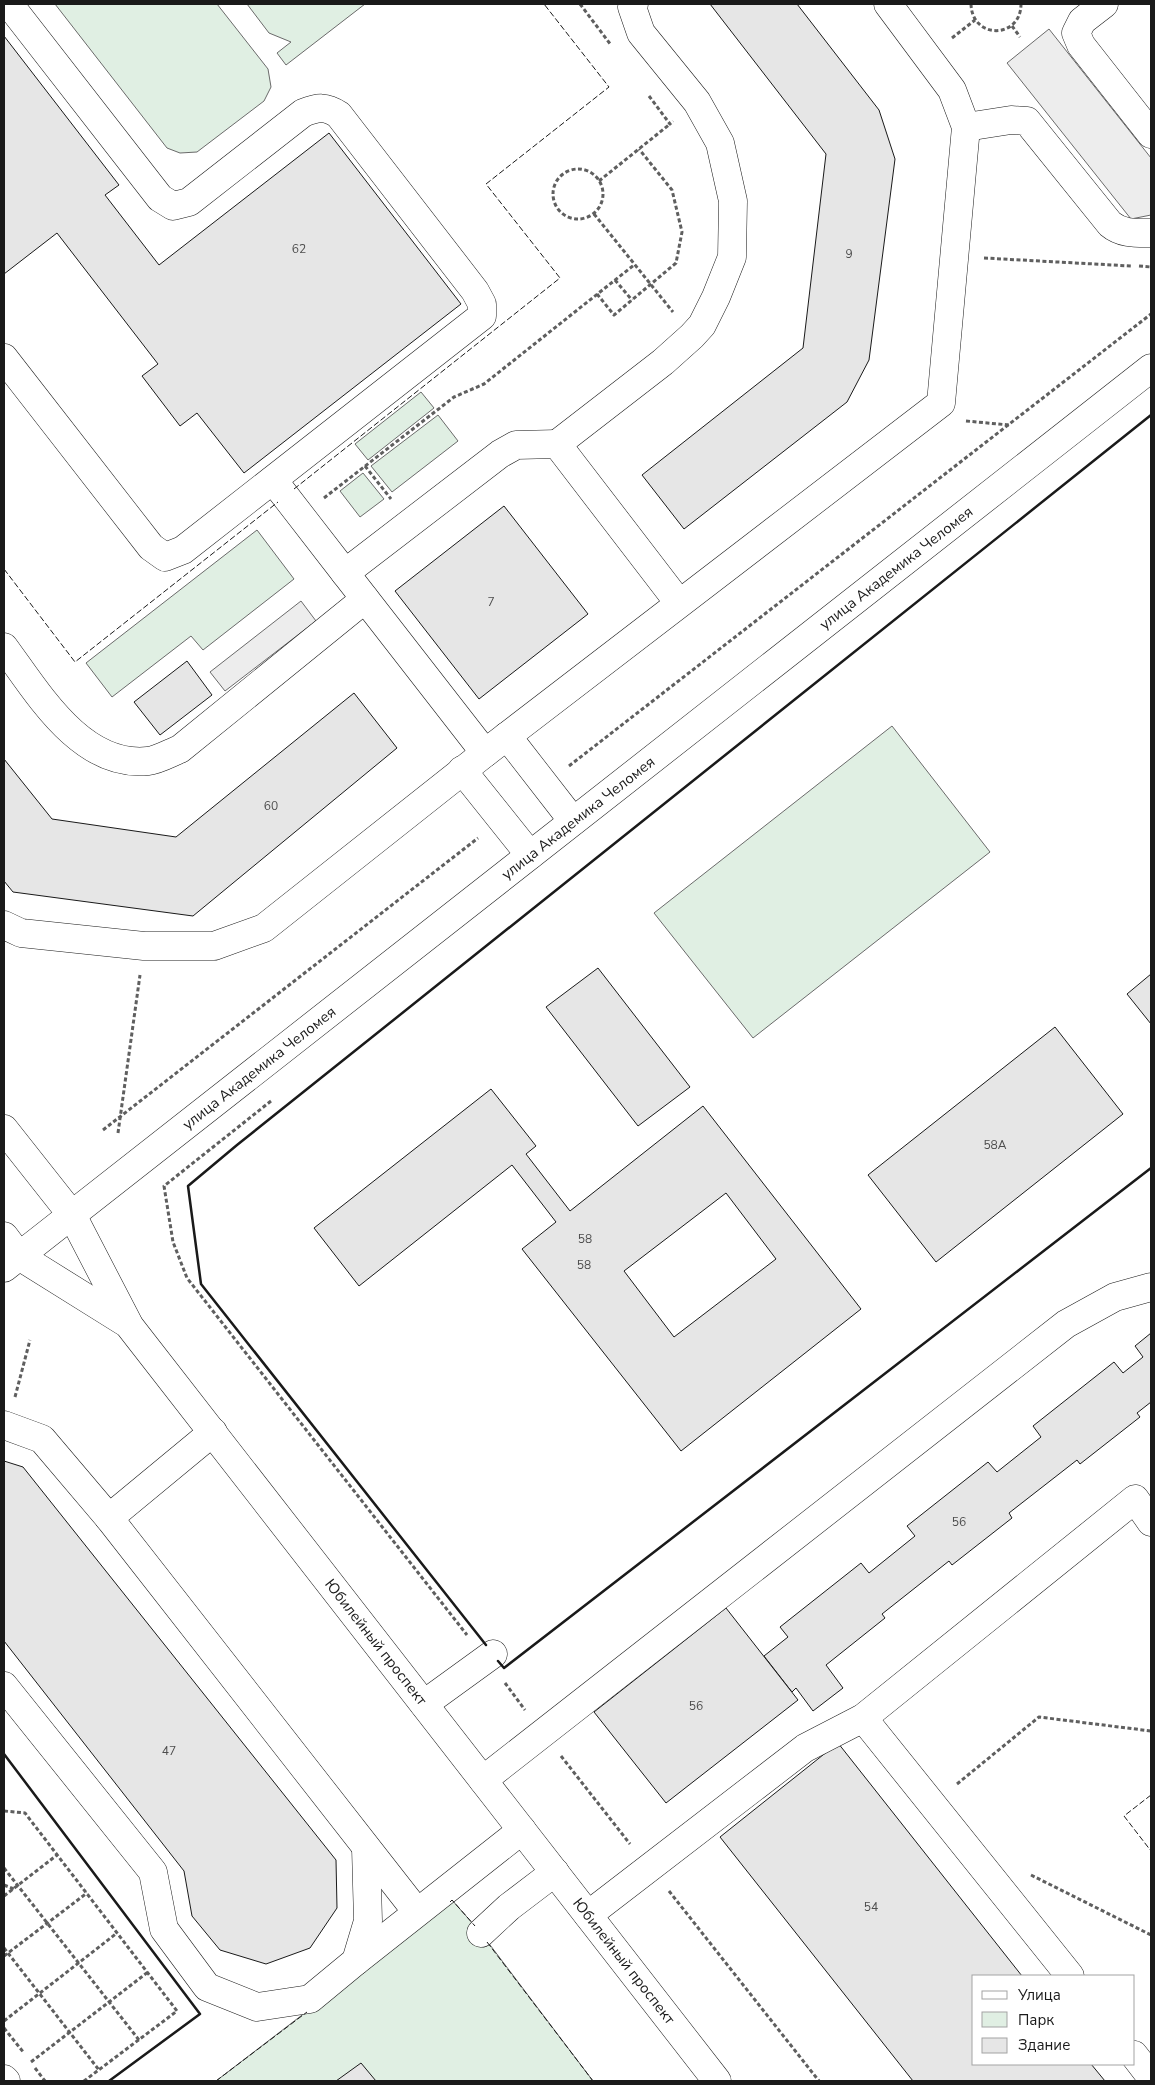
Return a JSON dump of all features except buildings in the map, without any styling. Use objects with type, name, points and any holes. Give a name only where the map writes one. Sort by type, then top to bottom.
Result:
[{"type":"street","points":[[4,358],[150,546],[165,557],[183,550],[482,316],[482,304],[475,290],[339,115],[329,108],[316,108],[303,113],[189,202],[173,206],[160,198],[9,4]]},
{"type":"street","points":[[345,573],[500,454],[516,445],[557,444],[663,362],[702,325],[716,297],[732,257],[733,201],[720,143],[697,102],[641,33],[632,7],[634,4]]},
{"type":"street","points":[[4,925],[21,933],[144,946],[214,946],[264,928],[462,770],[941,403],[966,127],[952,90],[888,4]]},
{"type":"street","points":[[1104,4],[1082,21],[1076,33],[1081,45],[1151,134]]},
{"type":"street","points":[[966,127],[1011,120],[1027,121],[1110,224],[1117,230],[1151,233]]},
{"type":"street","name":"улица Академика Челомея","points":[[9,1253],[72,1215],[1151,368]]},
{"type":"street","points":[[557,444],[679,603]]},
{"type":"street","points":[[273,480],[485,753]]},
{"type":"street","points":[[4,647],[50,709],[78,736],[99,752],[122,760],[149,761],[180,749],[365,599]]},
{"type":"street","points":[[507,736],[573,821]]},
{"type":"street","points":[[462,770],[530,855]]},
{"type":"street","points":[[4,1129],[72,1215],[128,1324]]},
{"type":"street","name":"Юбилейный проспект","points":[[9,1253],[128,1324],[717,2081]]},
{"type":"street","points":[[483,1780],[1066,1324],[1115,1297],[1151,1287]]},
{"type":"street","points":[[6,1426],[42,1439],[109,1518],[418,1912]]},
{"type":"street","points":[[109,1518],[213,1432]]},
{"type":"street","points":[[588,1915],[805,1748],[863,1718],[1143,1493],[1151,1522]]},
{"type":"street","points":[[424,1704],[489,1656]]},
{"type":"street","points":[[4,1686],[153,1872],[164,1929],[207,1987],[257,2007],[310,1998],[522,1830]]},
{"type":"street","points":[[863,1718],[1069,1975]]},
{"type":"street","points":[[356,1961],[368,1921],[366,1848]]},
{"type":"street","points":[[481,1933],[509,1907],[555,1872]]},
{"type":"street","points":[[1135,2057],[1151,2077]]},
{"type":"path","points":[[970,4],[972,17],[980,26],[990,30],[1001,31],[1012,26],[1019,17],[1021,4]]},
{"type":"path","points":[[1012,26],[1020,37]]},
{"type":"path","points":[[599,181],[670,124]]},
{"type":"path","points":[[597,294],[614,315],[676,264],[682,232],[672,190],[639,149]]},
{"type":"path","points":[[580,169],[591,173],[599,181],[603,191],[601,203],[594,214],[575,220],[564,216],[554,202],[554,186],[560,176],[569,170],[580,169]]},
{"type":"path","points":[[594,214],[692,336]]},
{"type":"path","points":[[954,256],[1151,267]]},
{"type":"path","points":[[301,516],[454,397],[484,384],[634,265]]},
{"type":"path","points":[[615,280],[632,300]]},
{"type":"path","points":[[545,785],[1151,314]]},
{"type":"path","points":[[365,466],[410,523]]},
{"type":"path","points":[[103,1130],[501,820]]},
{"type":"path","points":[[118,1133],[144,946]]},
{"type":"path","points":[[273,1100],[164,1186],[173,1242],[187,1278],[489,1656],[542,1732],[818,2081]]},
{"type":"path","points":[[6,1426],[30,1340]]},
{"type":"path","points":[[933,1804],[1039,1717],[1151,1731]]},
{"type":"path","points":[[4,1811],[25,1813],[177,2011],[84,2081]]},
{"type":"path","points":[[4,1896],[57,1855]]},
{"type":"path","points":[[4,1868],[138,2040]]},
{"type":"path","points":[[1022,1871],[1151,1935]]},
{"type":"path","points":[[4,1885],[14,1889]]},
{"type":"path","points":[[4,1956],[87,1893]]},
{"type":"path","points":[[4,2021],[117,1933]]},
{"type":"path","points":[[4,1948],[99,2070]]},
{"type":"path","points":[[31,2062],[148,1972]]},
{"type":"green space","points":[[55,4],[217,4],[268,69],[271,87],[264,101],[197,152],[180,153],[167,148]]},
{"type":"green space","points":[[247,4],[365,4],[286,65],[277,53],[291,42],[269,33]]},
{"type":"green space","points":[[421,392],[434,408],[368,460],[355,444]]},
{"type":"green space","points":[[438,415],[458,441],[392,492],[371,466]]},
{"type":"green space","points":[[363,473],[384,499],[360,517],[340,491]]},
{"type":"green space","points":[[257,530],[294,579],[203,650],[191,636],[112,697],[86,663]]},
{"type":"green space","points":[[892,726],[990,852],[753,1038],[654,913]]},
{"type":"green space","points":[[452,1900],[481,1933],[593,2081],[216,2081]]},
{"type":"shaded area","points":[[1049,29],[1151,158],[1151,215],[1131,219],[1007,63]]},
{"type":"shaded area","points":[[301,601],[316,621],[225,691],[210,672]]},
{"type":"fence","points":[[294,489],[560,278],[486,184],[609,87],[544,4]]},
{"type":"fence","points":[[4,569],[75,662],[278,502]]},
{"type":"fence","points":[[1151,1795],[1124,1816],[1151,1851]]},
{"type":"fence","points":[[450,1902],[452,1900],[475,1926]]},
{"type":"fence","points":[[487,1942],[593,2081]]},
{"type":"fence","points":[[216,2081],[307,2012]]},
{"type":"wall","points":[[486,1645],[201,1284],[188,1186],[1151,415]]},
{"type":"wall","points":[[498,1661],[504,1668],[1151,1168]]},
{"type":"wall","points":[[4,1754],[200,2014],[109,2081]]}]
